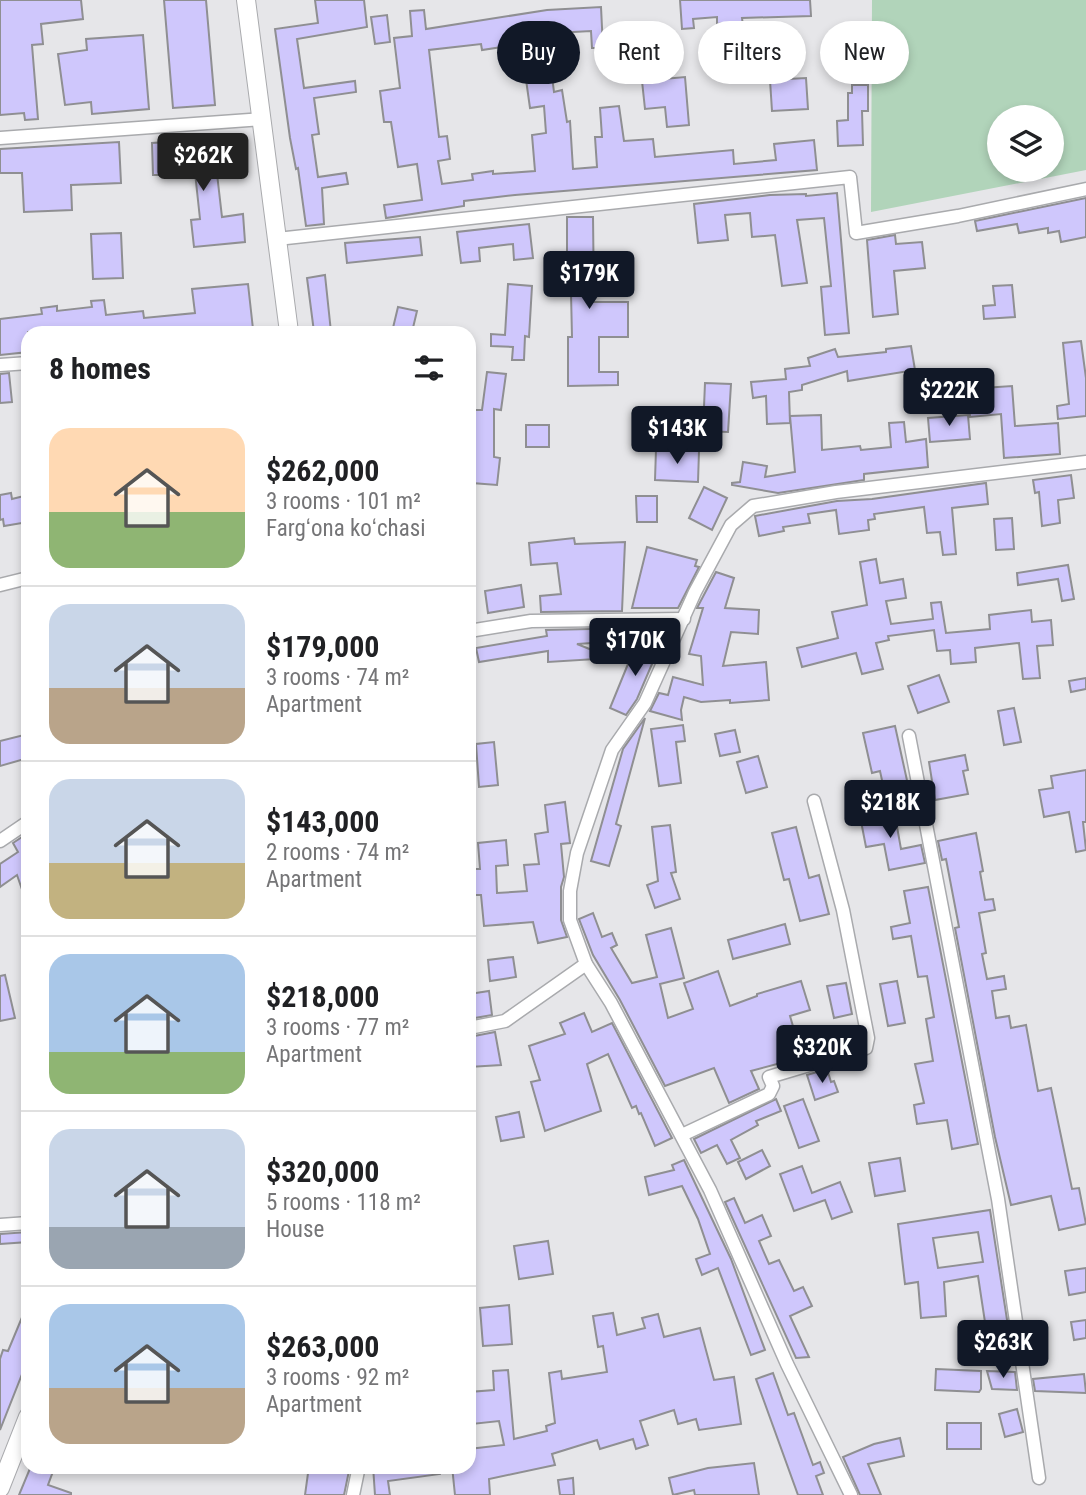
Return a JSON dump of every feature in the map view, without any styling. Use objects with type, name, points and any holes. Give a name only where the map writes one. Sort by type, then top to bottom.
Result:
[{"type":"street","points":[[246,0],[288,326]]},
{"type":"street","points":[[0,138],[262,119]]},
{"type":"street","points":[[277,239],[850,177],[856,233],[958,216],[1086,189]]},
{"type":"street","points":[[0,366],[21,364]]},
{"type":"street","points":[[851,1495],[787,1364],[710,1190],[611,1003],[586,964],[570,920],[570,891],[577,853],[612,750],[645,703],[695,592],[731,525],[753,506],[836,492],[1086,462]]},
{"type":"street","points":[[0,585],[21,580]]},
{"type":"street","points":[[476,630],[531,621],[684,619]]},
{"type":"street","points":[[909,736],[998,1199],[1039,1478]]},
{"type":"street","points":[[682,1135],[769,1094],[773,1086],[769,1077],[866,1048],[868,1038],[843,910],[814,800]]},
{"type":"street","points":[[0,841],[21,827]]},
{"type":"street","points":[[476,1027],[505,1021],[586,964]]},
{"type":"street","points":[[0,1225],[21,1224]]},
{"type":"street","points":[[0,1488],[21,1436]]},
{"type":"street","points":[[354,1495],[358,1474]]},
{"type":"green space","points":[[872,0],[1086,0],[1086,170],[1064,174],[1064,105],[987,105],[987,182],[1025,182],[871,212],[872,84],[909,84],[909,21],[872,21]]},
{"type":"building","points":[[0,0],[81,0],[83,19],[41,24],[43,44],[32,45],[38,119],[25,120],[24,113],[0,115]]},
{"type":"building","points":[[164,0],[206,0],[215,105],[173,108]]},
{"type":"building","points":[[315,0],[364,0],[367,27],[297,39],[304,88],[355,81],[356,92],[314,98],[319,134],[312,135],[318,177],[346,173],[348,184],[322,188],[324,224],[306,226],[298,168],[296,169],[290,138],[275,29],[318,23]]},
{"type":"building","points":[[680,0],[810,0],[811,16],[742,18],[742,21],[717,21],[717,17],[693,19],[694,28],[684,29],[684,21],[681,21]]},
{"type":"building","points":[[601,7],[602,21],[594,21],[594,48],[591,31],[580,32],[580,21],[497,21],[497,48],[482,50],[481,44],[429,50],[439,137],[447,136],[450,159],[438,161],[442,184],[473,180],[472,174],[493,171],[493,174],[535,171],[532,135],[546,133],[544,106],[530,108],[527,84],[553,84],[554,92],[562,90],[567,122],[570,121],[573,169],[597,167],[595,137],[602,137],[600,108],[619,106],[624,141],[653,139],[655,157],[733,150],[734,164],[776,160],[774,144],[814,140],[817,170],[515,195],[464,201],[464,206],[386,218],[384,205],[422,200],[417,164],[398,167],[391,122],[384,122],[380,91],[400,88],[394,38],[412,36],[410,11],[424,10],[426,29],[547,10]]},
{"type":"building","points":[[387,15],[390,42],[375,44],[371,17]]},
{"type":"building","points":[[143,35],[149,109],[92,114],[91,102],[65,105],[58,54],[87,50],[86,39]]},
{"type":"building","points":[[684,77],[689,125],[667,127],[665,107],[645,109],[642,84],[684,84]]},
{"type":"building","points":[[806,78],[808,109],[772,111],[770,84],[806,84]]},
{"type":"building","points":[[852,85],[868,85],[868,111],[862,111],[863,145],[838,146],[837,121],[848,120],[848,93],[852,93]]},
{"type":"building","points":[[213,139],[222,217],[243,214],[245,242],[194,247],[191,220],[200,219],[193,154],[164,155],[165,175],[153,175],[152,143]]},
{"type":"building","points":[[119,142],[121,183],[71,185],[72,210],[24,212],[22,173],[0,173],[0,149]]},
{"type":"building","points":[[837,193],[849,333],[825,335],[821,287],[831,286],[824,218],[797,220],[807,283],[782,286],[775,235],[752,237],[750,213],[725,215],[728,240],[698,243],[694,204],[770,195]]},
{"type":"building","points":[[1086,198],[1086,237],[1061,242],[1059,231],[1048,233],[1048,228],[1019,233],[1017,224],[977,231],[975,221]]},
{"type":"building","points":[[567,217],[593,217],[594,302],[628,302],[628,337],[599,337],[599,372],[618,372],[618,385],[568,386],[568,337],[572,337]]},
{"type":"building","points":[[529,224],[533,258],[514,260],[513,244],[479,248],[480,261],[461,263],[457,232]]},
{"type":"building","points":[[121,233],[123,278],[93,279],[91,234]]},
{"type":"building","points":[[895,235],[896,244],[922,242],[925,268],[894,271],[898,314],[873,317],[867,240]]},
{"type":"building","points":[[420,237],[422,255],[347,263],[345,243]]},
{"type":"building","points":[[325,275],[330,326],[313,326],[307,278]]},
{"type":"building","points":[[248,284],[253,326],[21,326],[21,353],[0,355],[0,319],[42,314],[41,308],[57,306],[57,311],[92,307],[91,301],[104,300],[106,315],[143,311],[144,318],[195,313],[192,289]]},
{"type":"building","points":[[508,284],[532,286],[529,337],[525,336],[524,360],[512,360],[513,347],[491,346],[491,334],[505,335]]},
{"type":"building","points":[[1012,285],[1015,317],[984,319],[983,306],[995,305],[993,286]]},
{"type":"building","points":[[398,307],[417,311],[413,326],[393,326]]},
{"type":"building","points":[[1081,341],[1086,378],[1086,416],[1058,419],[1057,406],[1069,404],[1063,343]]},
{"type":"building","points":[[911,346],[915,370],[848,381],[847,371],[802,385],[802,390],[789,392],[790,423],[767,424],[766,396],[753,398],[751,382],[786,379],[785,369],[810,366],[808,358],[835,349],[838,357],[886,352],[886,349]]},
{"type":"building","points":[[487,372],[506,374],[501,410],[494,409],[494,457],[500,458],[497,485],[476,483],[476,410],[482,410]]},
{"type":"building","points":[[9,373],[12,402],[0,403],[0,374]]},
{"type":"building","points":[[705,383],[731,384],[728,432],[703,431]]},
{"type":"building","points":[[1012,386],[1015,426],[1058,423],[1060,454],[1004,458],[1001,414],[970,417],[968,389]]},
{"type":"building","points":[[821,415],[822,450],[860,446],[861,450],[891,447],[889,423],[904,422],[906,442],[926,439],[928,467],[864,474],[864,480],[778,493],[732,485],[740,482],[743,462],[767,466],[765,477],[795,472],[790,416]]},
{"type":"building","points":[[968,415],[970,439],[930,442],[928,418]]},
{"type":"building","points":[[526,425],[549,425],[549,447],[526,447]]},
{"type":"building","points":[[656,449],[699,451],[698,482],[655,480]]},
{"type":"building","points":[[1071,475],[1074,498],[1058,500],[1060,523],[1042,526],[1039,492],[1035,493],[1033,480]]},
{"type":"building","points":[[986,483],[988,504],[952,508],[956,554],[943,555],[940,532],[927,533],[924,507],[874,514],[875,519],[868,520],[869,530],[839,534],[836,510],[808,514],[810,523],[783,527],[784,531],[759,536],[755,516],[837,501],[872,499]]},
{"type":"building","points":[[704,487],[727,498],[712,530],[689,518]]},
{"type":"building","points":[[11,493],[12,499],[21,497],[21,523],[4,526],[3,519],[0,520],[0,495]]},
{"type":"building","points":[[636,496],[657,496],[657,522],[637,522]]},
{"type":"building","points":[[1012,518],[1014,549],[996,550],[994,519]]},
{"type":"building","points":[[574,538],[575,544],[625,542],[622,611],[541,612],[540,596],[561,594],[557,563],[531,565],[529,543]]},
{"type":"building","points":[[647,547],[697,560],[695,566],[699,567],[678,608],[632,608]]},
{"type":"building","points":[[876,559],[880,583],[903,579],[906,598],[886,601],[891,624],[933,619],[931,603],[941,602],[946,633],[990,629],[989,615],[1031,610],[1032,622],[1051,620],[1053,645],[1037,646],[1040,678],[1023,679],[1019,643],[975,648],[976,662],[951,664],[950,650],[937,651],[934,630],[888,636],[889,640],[876,643],[883,669],[862,674],[856,653],[802,667],[797,648],[838,638],[832,612],[867,605],[860,562]]},
{"type":"building","points":[[1068,565],[1074,599],[1062,601],[1058,579],[1018,585],[1017,573]]},
{"type":"building","points":[[716,572],[734,578],[725,608],[759,610],[758,634],[731,632],[723,666],[766,662],[769,700],[701,702],[684,697],[682,720],[650,711],[659,693],[668,695],[673,677],[703,685],[701,656],[689,654],[703,608],[697,608]]},
{"type":"building","points":[[521,585],[524,607],[488,613],[485,591]]},
{"type":"building","points":[[636,628],[637,640],[577,644],[612,658],[548,662],[548,651],[479,662],[476,648],[547,636],[546,630]]},
{"type":"building","points":[[646,637],[661,643],[637,699],[626,715],[610,708],[628,664],[634,667]]},
{"type":"building","points":[[939,675],[949,702],[918,713],[908,686]]},
{"type":"building","points":[[1086,678],[1086,689],[1071,692],[1069,681]]},
{"type":"building","points":[[1014,708],[1021,742],[1004,745],[998,711]]},
{"type":"building","points":[[645,718],[616,824],[621,826],[609,866],[591,861],[623,749]]},
{"type":"building","points":[[683,725],[685,741],[676,742],[681,783],[659,786],[651,729]]},
{"type":"building","points":[[895,726],[912,803],[888,808],[880,771],[872,773],[863,733]]},
{"type":"building","points":[[735,730],[740,752],[720,756],[715,734]]},
{"type":"building","points":[[21,736],[21,760],[0,766],[0,741]]},
{"type":"building","points":[[494,742],[498,785],[479,787],[476,744]]},
{"type":"building","points":[[965,755],[968,770],[963,771],[968,794],[935,800],[929,762]]},
{"type":"building","points":[[758,756],[767,787],[746,793],[737,762]]},
{"type":"building","points":[[1086,770],[1086,822],[1083,822],[1086,850],[1076,852],[1069,812],[1044,817],[1039,790],[1053,788],[1051,776]]},
{"type":"building","points":[[565,802],[570,843],[561,844],[564,877],[561,887],[561,920],[567,937],[538,943],[533,922],[484,926],[481,895],[476,895],[476,869],[480,869],[478,843],[506,840],[508,865],[496,866],[497,893],[527,891],[524,865],[539,864],[535,834],[548,832],[545,805]]},
{"type":"building","points":[[894,810],[901,849],[921,845],[925,863],[889,870],[884,844],[866,847],[860,816]]},
{"type":"building","points":[[670,825],[676,872],[671,873],[680,899],[655,908],[647,885],[658,881],[652,827]]},
{"type":"building","points":[[796,827],[809,878],[819,875],[829,914],[800,921],[789,879],[784,880],[772,833]]},
{"type":"building","points":[[976,833],[985,900],[993,899],[995,910],[979,913],[986,953],[982,954],[987,979],[1004,976],[1006,989],[992,991],[996,1018],[1009,1016],[1011,1028],[1026,1025],[1038,1091],[1051,1088],[1072,1189],[1079,1188],[1086,1224],[1059,1230],[1051,1196],[1011,1205],[995,1137],[955,928],[959,927],[946,859],[942,860],[938,841]]},
{"type":"building","points":[[21,838],[21,887],[17,875],[0,887],[0,864],[18,852],[13,843]]},
{"type":"building","points":[[928,887],[978,1144],[952,1149],[947,1120],[917,1124],[914,1105],[924,1103],[915,1064],[933,1061],[926,1019],[934,1017],[927,976],[918,977],[911,936],[893,939],[891,927],[910,923],[904,891]]},
{"type":"building","points":[[593,913],[602,937],[612,933],[617,945],[611,948],[632,983],[657,977],[646,935],[671,928],[684,978],[660,984],[668,1018],[693,1009],[684,983],[718,971],[730,1006],[757,994],[801,981],[810,1010],[790,1016],[797,1040],[808,1037],[810,1043],[819,1040],[822,1052],[751,1071],[759,1089],[729,1103],[714,1068],[665,1086],[593,955],[579,919]]},
{"type":"building","points":[[785,924],[790,944],[733,959],[728,940]]},
{"type":"building","points":[[513,957],[516,977],[490,981],[488,960]]},
{"type":"building","points":[[5,975],[15,1018],[0,1021],[0,976]]},
{"type":"building","points":[[897,981],[905,1023],[888,1026],[880,984]]},
{"type":"building","points":[[846,983],[852,1014],[834,1018],[827,986]]},
{"type":"building","points":[[489,991],[492,1015],[476,1018],[476,993]]},
{"type":"building","points":[[584,1013],[592,1032],[612,1023],[672,1138],[655,1146],[641,1113],[639,1114],[636,1106],[632,1108],[608,1054],[587,1064],[601,1111],[545,1131],[531,1082],[540,1080],[529,1046],[565,1034],[560,1023]]},
{"type":"building","points":[[495,1032],[501,1065],[476,1067],[476,1036]]},
{"type":"building","points":[[827,1069],[838,1092],[815,1100],[807,1075]]},
{"type":"building","points":[[776,1099],[781,1111],[756,1121],[758,1125],[731,1140],[740,1158],[727,1164],[717,1145],[701,1153],[694,1139]]},
{"type":"building","points":[[803,1099],[819,1141],[799,1148],[784,1106]]},
{"type":"building","points":[[519,1112],[524,1137],[501,1141],[496,1117]]},
{"type":"building","points":[[762,1150],[770,1166],[746,1179],[738,1162]]},
{"type":"building","points":[[900,1158],[905,1191],[875,1196],[869,1163]]},
{"type":"building","points":[[684,1160],[731,1259],[765,1350],[751,1355],[718,1268],[702,1275],[696,1259],[710,1254],[698,1219],[682,1186],[649,1195],[645,1177],[674,1170],[672,1165]]},
{"type":"building","points":[[802,1166],[812,1193],[840,1182],[852,1212],[832,1219],[825,1200],[794,1211],[780,1174]]},
{"type":"building","points":[[734,1198],[745,1223],[762,1215],[771,1236],[759,1241],[769,1264],[779,1260],[794,1291],[803,1287],[812,1306],[790,1316],[809,1357],[796,1358],[725,1202]]},
{"type":"building","points":[[990,1210],[1010,1339],[988,1342],[978,1276],[944,1282],[946,1316],[921,1318],[918,1282],[905,1284],[898,1224]],"holes":[[[978,1232],[983,1262],[938,1268],[933,1238]]]},
{"type":"building","points":[[21,1232],[21,1242],[0,1244],[0,1234]]},
{"type":"building","points":[[548,1241],[553,1274],[519,1279],[514,1246]]},
{"type":"building","points":[[1086,1268],[1086,1292],[1069,1295],[1065,1271]]},
{"type":"building","points":[[509,1305],[512,1344],[483,1346],[480,1308]]},
{"type":"building","points":[[613,1313],[617,1335],[645,1328],[642,1318],[658,1314],[664,1337],[700,1328],[714,1380],[734,1377],[741,1424],[699,1430],[696,1419],[678,1424],[674,1410],[640,1421],[648,1445],[636,1449],[633,1439],[600,1449],[597,1440],[552,1454],[555,1465],[489,1479],[490,1495],[455,1495],[453,1474],[476,1474],[476,1448],[504,1445],[499,1421],[476,1424],[476,1391],[494,1390],[493,1371],[508,1370],[514,1439],[547,1431],[546,1426],[555,1423],[549,1373],[561,1371],[562,1379],[607,1372],[603,1346],[598,1347],[593,1316]]},
{"type":"building","points":[[21,1320],[21,1377],[0,1430],[0,1359],[3,1350],[8,1351]]},
{"type":"building","points":[[1086,1320],[1086,1338],[1074,1340],[1071,1322]]},
{"type":"building","points":[[936,1369],[981,1371],[981,1389],[979,1392],[935,1390]]},
{"type":"building","points":[[987,1371],[1015,1372],[1017,1390],[992,1389]]},
{"type":"building","points":[[773,1373],[788,1415],[794,1413],[813,1465],[820,1462],[824,1473],[816,1476],[823,1495],[798,1495],[756,1379]]},
{"type":"building","points":[[1084,1374],[1086,1393],[1035,1391],[1033,1379]]},
{"type":"building","points":[[1017,1409],[1023,1432],[1005,1437],[999,1414]]},
{"type":"building","points":[[947,1423],[981,1423],[981,1449],[947,1449]]},
{"type":"building","points":[[900,1438],[904,1456],[868,1464],[881,1495],[860,1495],[843,1457],[874,1444]]},
{"type":"building","points":[[754,1463],[759,1495],[695,1495],[694,1490],[673,1495],[669,1478],[708,1468]]},
{"type":"building","points":[[28,1474],[52,1474],[48,1485],[71,1493],[71,1495],[19,1495]]},
{"type":"building","points":[[308,1474],[348,1474],[344,1495],[305,1495]]},
{"type":"building","points":[[374,1474],[440,1474],[388,1481],[390,1495],[375,1495]]},
{"type":"building","points":[[573,1478],[574,1495],[560,1495],[558,1480]]}]
